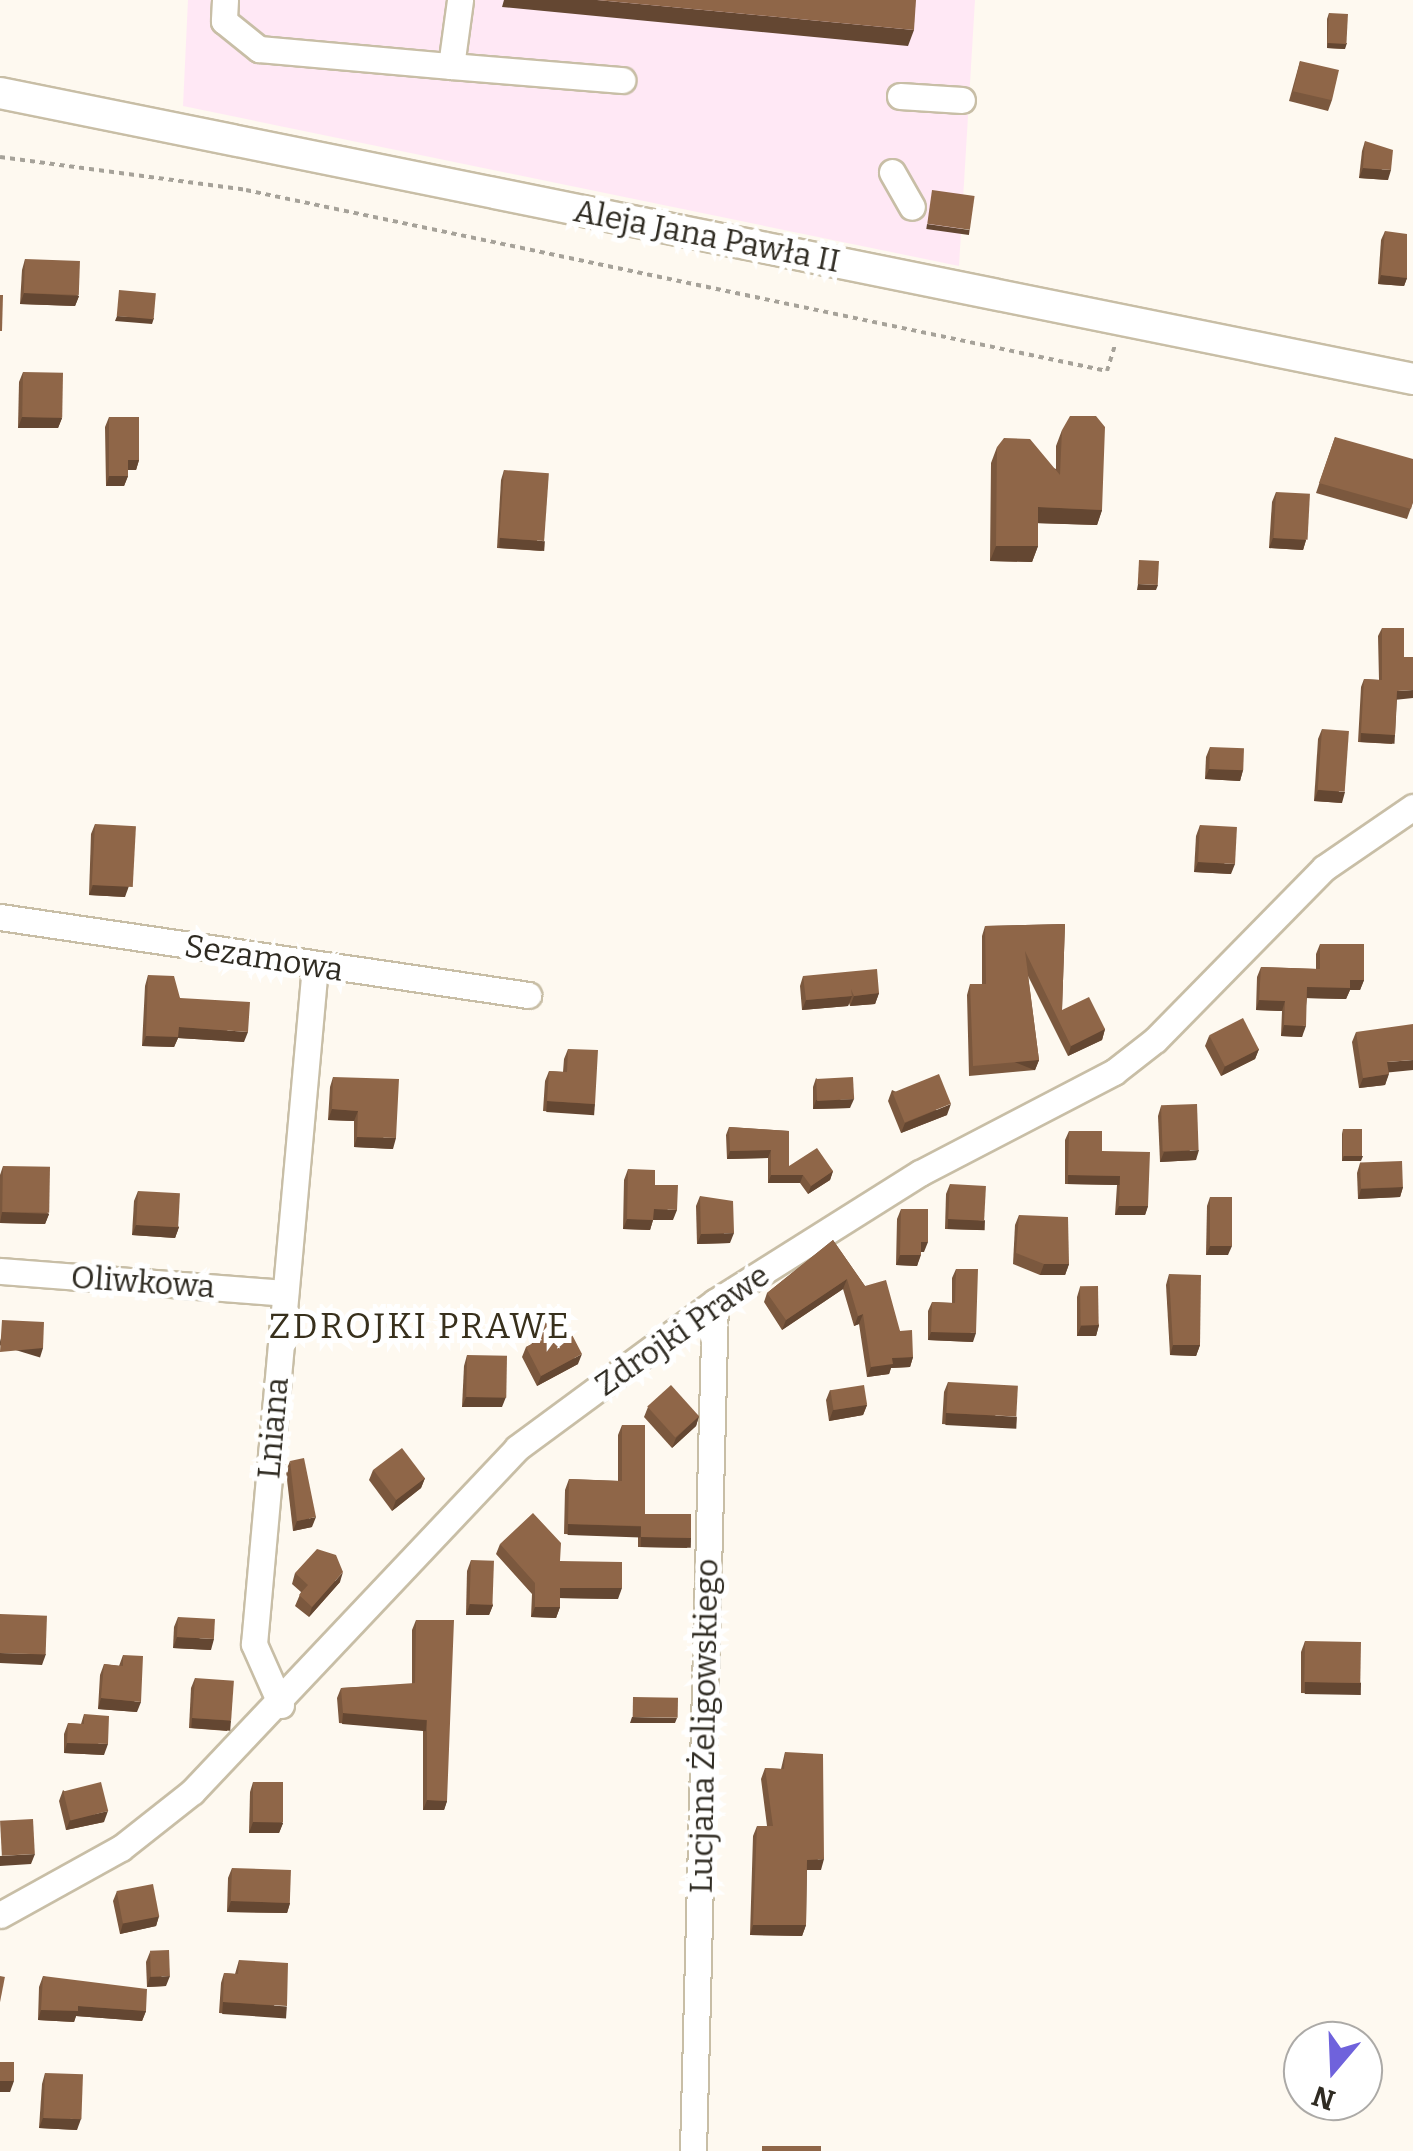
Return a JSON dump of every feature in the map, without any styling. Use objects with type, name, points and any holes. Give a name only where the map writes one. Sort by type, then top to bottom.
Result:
[{"type":"main road","name":"Aleja Jana Pawła II","points":[[0,92],[1413,380]]},
{"type":"street","points":[[224,0],[224,21],[259,49],[622,80]]},
{"type":"street","points":[[451,66],[460,0]]},
{"type":"street","points":[[900,96],[962,100]]},
{"type":"street","points":[[892,172],[912,207]]},
{"type":"street","name":"Zdrojki Prawe","points":[[0,1914],[121,1848],[192,1792],[280,1705],[517,1448],[715,1302],[920,1173],[1114,1072],[1155,1040],[1324,868],[1413,807]]},
{"type":"street","name":"Sezamowa","points":[[0,918],[528,994]]},
{"type":"street","name":"Lniana","points":[[280,1705],[254,1644],[315,966]]},
{"type":"street","name":"Oliwkowa","points":[[0,1271],[285,1293]]},
{"type":"street","name":"Lucjana Żeligowskiego","points":[[693,2151],[715,1302]]},
{"type":"path","points":[[0,156],[246,190],[1107,371],[1121,320]]},
{"type":"shaded area","points":[[188,0],[975,0],[959,266],[183,106]]},
{"type":"building","points":[[597,0],[916,0],[914,30]]},
{"type":"building","points":[[1329,13],[1348,14],[1346,44],[1327,43]]},
{"type":"building","points":[[1300,61],[1339,70],[1332,100],[1293,91]]},
{"type":"building","points":[[1365,141],[1393,150],[1391,170],[1363,168]]},
{"type":"building","points":[[932,190],[975,196],[970,230],[927,224]]},
{"type":"building","points":[[1385,231],[1407,234],[1407,278],[1381,275]]},
{"type":"building","points":[[25,259],[80,261],[79,295],[24,293]]},
{"type":"building","points":[[119,290],[156,293],[154,319],[117,316]]},
{"type":"building","points":[[3,295],[2,331],[0,331]]},
{"type":"building","points":[[23,372],[63,373],[62,418],[22,417]]},
{"type":"building","points":[[1070,416],[1096,416],[1105,427],[1102,510],[1038,507],[1038,546],[996,546],[997,447],[1004,438],[1030,439],[1060,475],[1062,430]]},
{"type":"building","points":[[109,417],[139,417],[139,460],[128,460],[128,476],[109,476]]},
{"type":"building","points":[[1335,437],[1413,459],[1411,509],[1319,483]]},
{"type":"building","points":[[504,470],[549,473],[544,541],[499,538]]},
{"type":"building","points":[[1276,492],[1310,494],[1308,540],[1274,538]]},
{"type":"building","points":[[1139,560],[1159,561],[1158,585],[1138,584]]},
{"type":"building","points":[[1382,628],[1404,628],[1404,657],[1413,657],[1413,690],[1397,691],[1395,735],[1361,733],[1364,679],[1382,680]]},
{"type":"building","points":[[1322,729],[1349,731],[1345,792],[1318,790]]},
{"type":"building","points":[[1210,747],[1244,748],[1243,770],[1209,769]]},
{"type":"building","points":[[95,824],[136,826],[133,887],[92,885]]},
{"type":"building","points":[[1200,825],[1237,827],[1235,864],[1198,862]]},
{"type":"building","points":[[1065,924],[1062,1010],[1089,997],[1105,1029],[1071,1046],[1025,951],[1039,1060],[973,1066],[970,984],[986,984],[985,926]]},
{"type":"building","points":[[1320,944],[1364,944],[1364,980],[1350,980],[1350,988],[1307,987],[1306,1026],[1284,1025],[1285,1001],[1259,1000],[1261,967],[1320,969]]},
{"type":"building","points":[[877,969],[879,993],[854,996],[851,989],[852,996],[806,1000],[803,976]]},
{"type":"building","points":[[148,975],[174,976],[180,998],[250,1002],[248,1032],[179,1027],[178,1037],[146,1036]]},
{"type":"building","points":[[1243,1018],[1259,1049],[1225,1066],[1209,1035]]},
{"type":"building","points":[[1413,1024],[1413,1060],[1387,1062],[1389,1074],[1363,1078],[1356,1032]]},
{"type":"building","points":[[568,1049],[598,1050],[595,1104],[547,1101],[549,1071],[567,1072]]},
{"type":"building","points":[[939,1074],[951,1104],[905,1122],[893,1093]]},
{"type":"building","points":[[333,1077],[399,1079],[396,1138],[357,1137],[358,1111],[332,1109]]},
{"type":"building","points":[[853,1077],[854,1099],[817,1101],[816,1079]]},
{"type":"building","points":[[1197,1104],[1199,1150],[1163,1151],[1161,1105]]},
{"type":"building","points":[[729,1127],[789,1131],[789,1166],[817,1148],[833,1171],[811,1186],[803,1175],[771,1175],[771,1150],[730,1151]]},
{"type":"building","points":[[1343,1129],[1362,1129],[1362,1156],[1343,1156]]},
{"type":"building","points":[[1069,1131],[1102,1131],[1102,1151],[1150,1152],[1148,1206],[1119,1206],[1120,1176],[1068,1175]]},
{"type":"building","points":[[1402,1161],[1403,1187],[1361,1188],[1360,1162]]},
{"type":"building","points":[[3,1166],[50,1167],[49,1213],[2,1212]]},
{"type":"building","points":[[628,1169],[655,1170],[655,1185],[678,1185],[677,1210],[654,1209],[653,1220],[627,1219]]},
{"type":"building","points":[[950,1184],[986,1186],[984,1221],[948,1219]]},
{"type":"building","points":[[138,1191],[180,1193],[178,1227],[136,1225]]},
{"type":"building","points":[[700,1196],[733,1201],[734,1233],[701,1234]]},
{"type":"building","points":[[1210,1197],[1232,1197],[1232,1246],[1210,1246]]},
{"type":"building","points":[[901,1209],[928,1209],[928,1242],[921,1242],[921,1255],[900,1255]]},
{"type":"building","points":[[1019,1215],[1068,1217],[1069,1264],[1044,1264],[1016,1253]]},
{"type":"building","points":[[833,1240],[865,1286],[886,1280],[900,1331],[912,1330],[913,1357],[892,1358],[893,1364],[871,1367],[863,1314],[858,1316],[847,1279],[786,1320],[767,1293]]},
{"type":"building","points":[[956,1269],[978,1269],[976,1333],[931,1332],[932,1302],[955,1303]]},
{"type":"building","points":[[1169,1274],[1201,1275],[1200,1345],[1173,1345]]},
{"type":"building","points":[[1080,1286],[1098,1286],[1099,1325],[1081,1325]]},
{"type":"building","points":[[550,1318],[557,1333],[568,1327],[582,1354],[541,1376],[526,1347],[539,1340],[532,1328]]},
{"type":"building","points":[[2,1320],[44,1322],[43,1348],[0,1352]]},
{"type":"building","points":[[467,1355],[507,1356],[506,1398],[466,1397]]},
{"type":"building","points":[[948,1382],[1018,1386],[1016,1417],[946,1413]]},
{"type":"building","points":[[671,1385],[699,1416],[675,1438],[647,1406]]},
{"type":"building","points":[[864,1385],[867,1405],[834,1410],[830,1390]]},
{"type":"building","points":[[622,1425],[645,1425],[645,1514],[691,1514],[691,1538],[641,1537],[641,1526],[568,1524],[569,1479],[622,1481]]},
{"type":"building","points":[[402,1448],[425,1478],[396,1500],[373,1470]]},
{"type":"building","points":[[304,1458],[316,1517],[297,1521],[290,1461]]},
{"type":"building","points":[[533,1513],[561,1543],[560,1561],[622,1562],[622,1588],[560,1588],[560,1607],[535,1607],[535,1583],[500,1544]]},
{"type":"building","points":[[317,1549],[336,1555],[343,1572],[312,1607],[299,1595],[308,1585],[295,1573]]},
{"type":"building","points":[[471,1560],[494,1561],[492,1605],[469,1604]]},
{"type":"building","points":[[0,1614],[47,1616],[46,1655],[0,1653]]},
{"type":"building","points":[[178,1617],[215,1619],[214,1639],[177,1637]]},
{"type":"building","points":[[416,1620],[454,1620],[447,1801],[427,1800],[427,1720],[343,1713],[341,1688],[415,1683]]},
{"type":"building","points":[[1305,1641],[1361,1642],[1360,1683],[1304,1682]]},
{"type":"building","points":[[123,1655],[143,1656],[141,1702],[101,1698],[104,1664],[123,1666]]},
{"type":"building","points":[[195,1678],[234,1681],[231,1721],[192,1718]]},
{"type":"building","points":[[633,1697],[678,1698],[678,1718],[633,1717]]},
{"type":"building","points":[[84,1714],[109,1716],[108,1744],[67,1743],[68,1723],[84,1724]]},
{"type":"building","points":[[785,1752],[823,1754],[824,1859],[807,1860],[806,1925],[753,1925],[757,1826],[773,1826],[765,1768],[784,1769]]},
{"type":"building","points":[[101,1782],[108,1811],[70,1821],[63,1791]]},
{"type":"building","points":[[253,1782],[283,1782],[283,1822],[253,1822]]},
{"type":"building","points":[[33,1819],[35,1854],[2,1856],[0,1821]]},
{"type":"building","points":[[232,1868],[291,1870],[290,1903],[231,1901]]},
{"type":"building","points":[[153,1884],[159,1916],[123,1923],[117,1891]]},
{"type":"building","points":[[169,1950],[170,1976],[151,1977],[150,1951]]},
{"type":"building","points":[[239,1960],[288,1963],[287,2006],[223,2002],[224,1973],[238,1974]]},
{"type":"building","points":[[0,1976],[5,1977],[0,2002]]},
{"type":"building","points":[[43,1976],[147,1989],[146,2011],[78,2006],[78,2011],[41,2010]]},
{"type":"building","points":[[0,2062],[14,2062],[14,2081],[0,2081]]},
{"type":"building","points":[[45,2073],[83,2074],[81,2119],[43,2118]]},
{"type":"building","points":[[762,2146],[821,2146],[821,2151],[762,2151]]},
{"type":"district","name":"ZDROJKI PRAWE","points":[[420,1326]]}]
